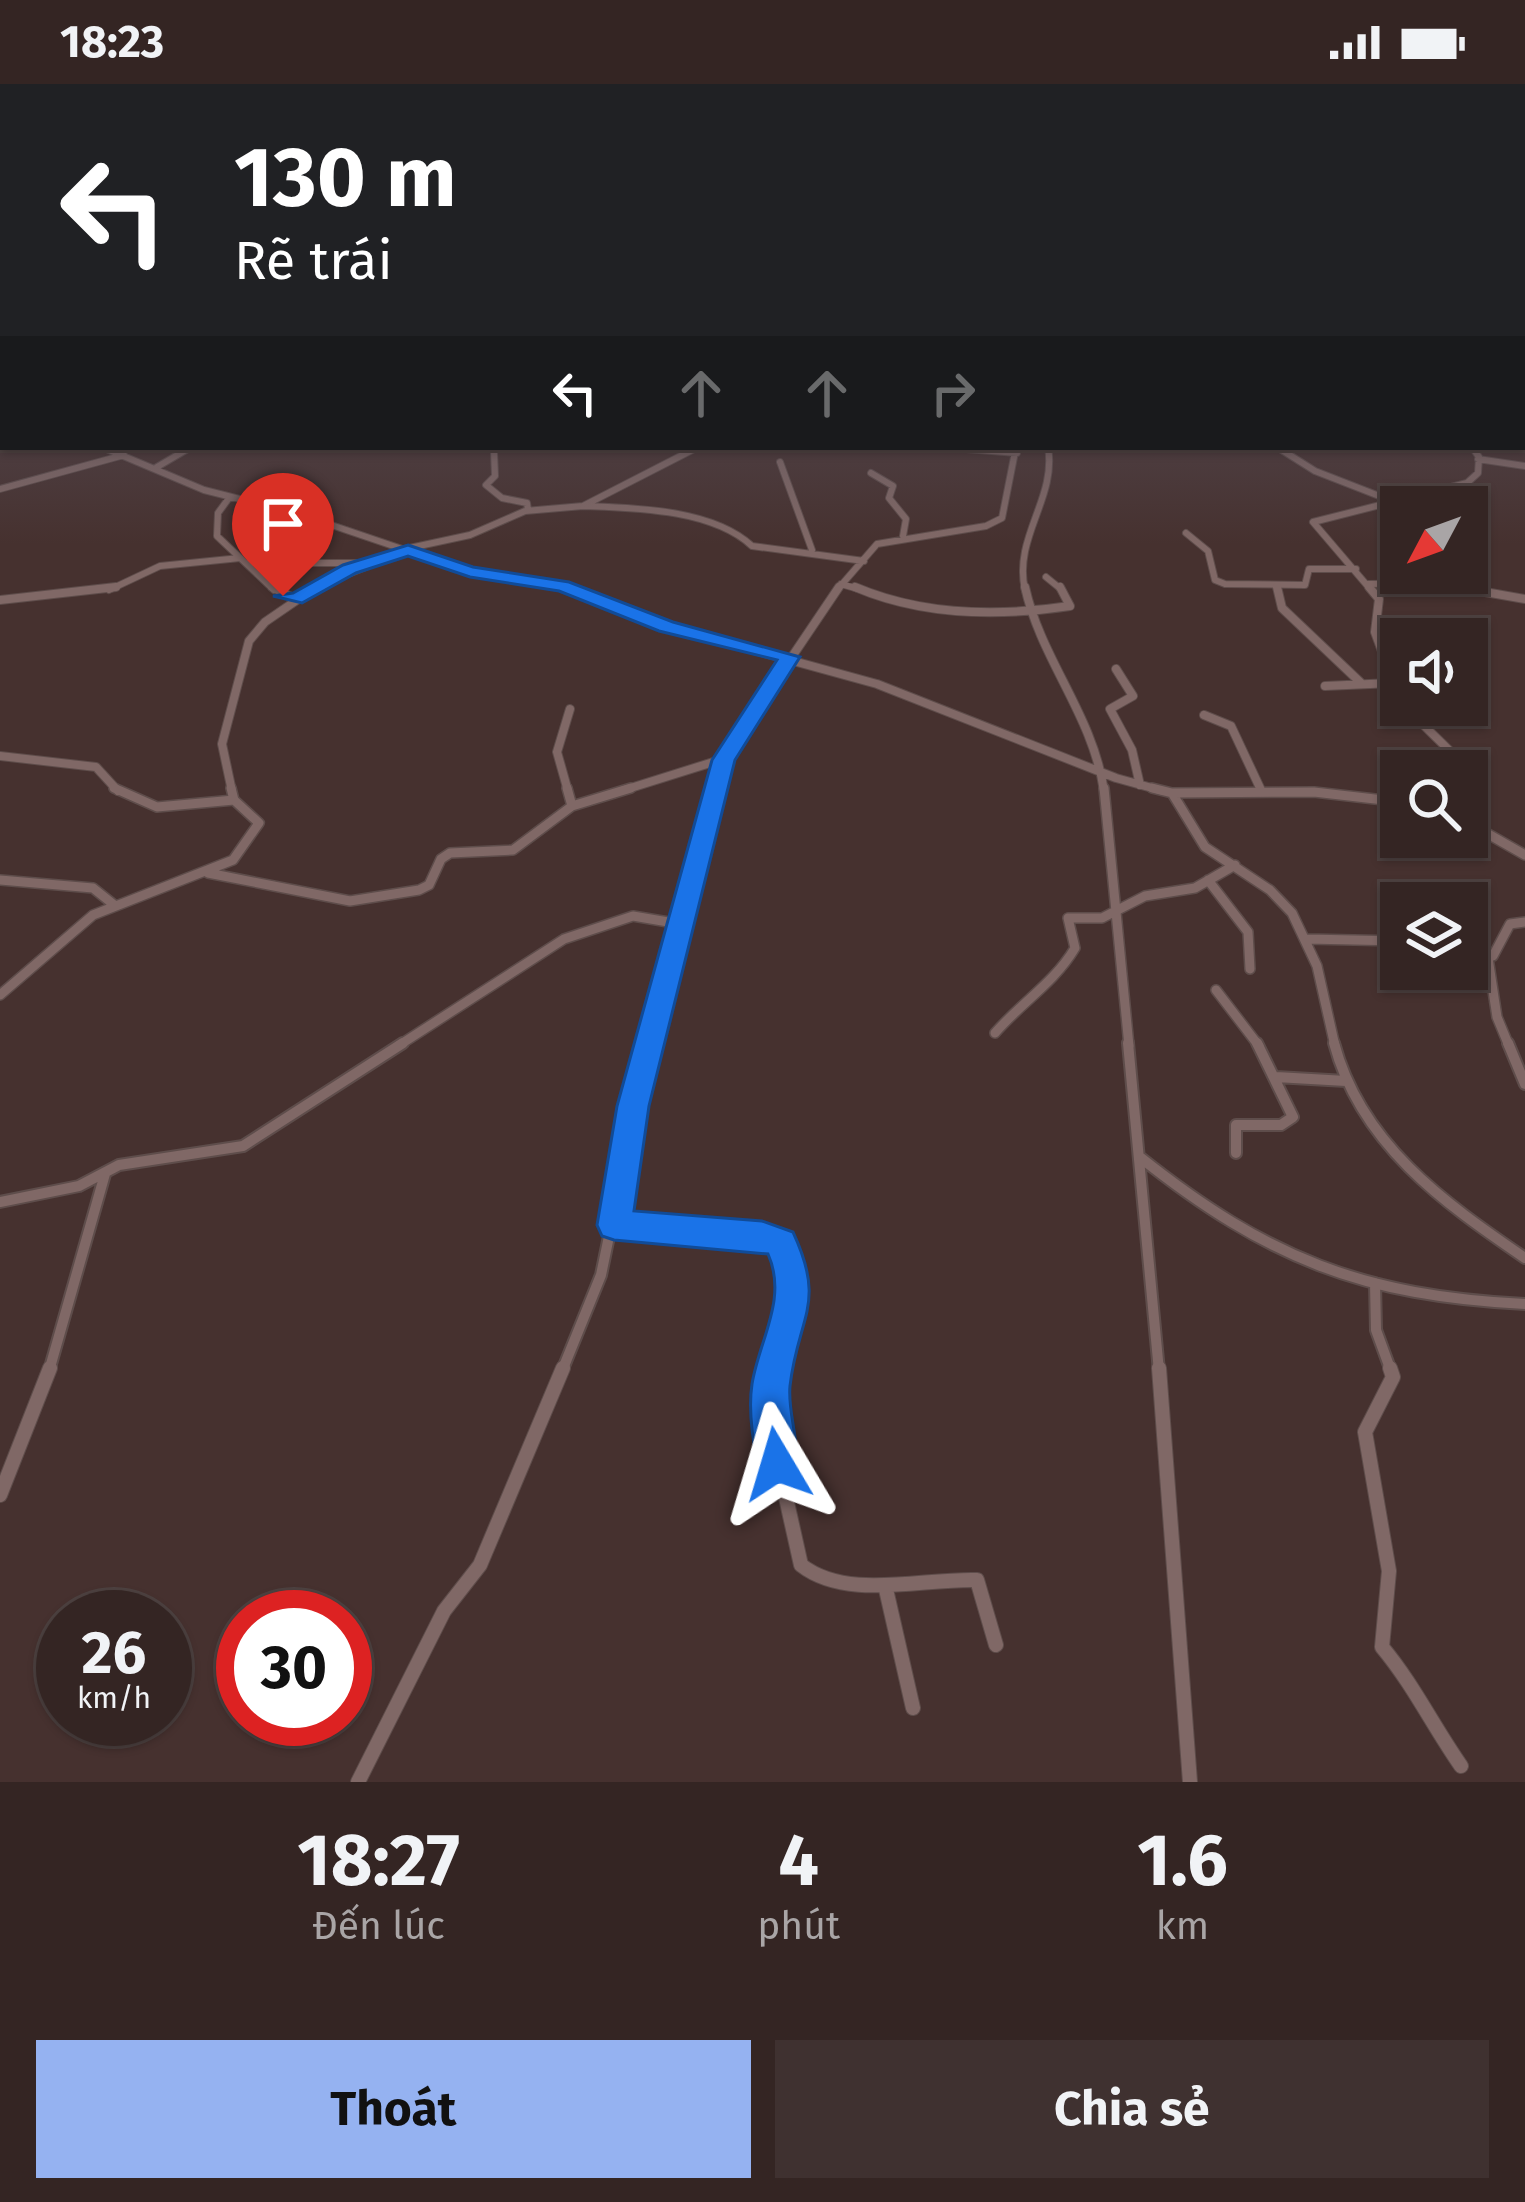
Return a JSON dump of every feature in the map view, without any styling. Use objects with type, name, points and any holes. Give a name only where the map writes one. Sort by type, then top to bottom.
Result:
[{"type":"street","points":[[110,450],[229,498],[470,572],[562,586],[666,626],[790,657],[933,703],[1140,785],[1172,793],[1261,790],[1380,800]]},
{"type":"street","points":[[157,467],[186,450]]},
{"type":"street","points":[[583,506],[692,450]]},
{"type":"street","points":[[358,1782],[444,1611],[481,1565],[601,1275],[633,1106],[723,760],[790,657],[836,599],[841,584],[880,542],[1000,520],[1016,450]]},
{"type":"street","points":[[1048,450],[1050,484],[1032,513],[1020,553],[1032,610],[1083,705],[1101,772],[1141,1158],[1190,1782]]},
{"type":"street","points":[[1281,450],[1298,464],[1380,497]]},
{"type":"street","points":[[1463,486],[1476,477],[1478,459],[1474,450]]},
{"type":"street","points":[[494,452],[495,476],[486,485],[505,499],[527,503],[528,510]]},
{"type":"street","points":[[0,489],[124,455]]},
{"type":"street","points":[[1478,459],[1525,466]]},
{"type":"street","points":[[781,461],[783,481],[808,528],[812,550]]},
{"type":"street","points":[[871,472],[893,486],[890,498],[906,519],[903,536]]},
{"type":"street","points":[[229,498],[218,512],[216,534],[277,594],[295,599]]},
{"type":"street","points":[[1380,502],[1312,522],[1380,602],[1375,632],[1380,648]]},
{"type":"street","points":[[0,995],[73,930],[113,904],[208,873],[238,855],[258,830],[256,817],[234,800],[222,744],[242,683],[243,660],[257,630],[295,599],[368,563],[474,534],[528,510],[583,506],[644,508],[740,534],[752,546],[812,550],[864,561]]},
{"type":"street","points":[[1186,532],[1208,551],[1205,557],[1216,581],[1307,584],[1310,568],[1355,569]]},
{"type":"street","points":[[0,600],[109,590],[160,566],[244,560],[368,563]]},
{"type":"street","points":[[841,584],[866,587],[882,600],[930,609],[1032,610],[1072,604],[1046,577]]},
{"type":"street","points":[[1368,584],[1439,584],[1525,599]]},
{"type":"street","points":[[1276,585],[1282,608],[1360,683]]},
{"type":"street","points":[[1116,669],[1132,697],[1110,710],[1132,750],[1140,785]]},
{"type":"street","points":[[1325,686],[1380,683]]},
{"type":"street","points":[[570,709],[557,752],[572,806]]},
{"type":"street","points":[[1204,715],[1231,726],[1261,790]]},
{"type":"street","points":[[1425,726],[1448,750]]},
{"type":"street","points":[[0,756],[95,767],[118,794],[139,806],[234,800]]},
{"type":"street","points":[[208,873],[282,890],[367,900],[425,887],[441,859],[450,853],[513,850],[572,806],[723,760]]},
{"type":"street","points":[[1172,793],[1200,842],[1266,883],[1306,938],[1346,1082],[1394,1156],[1525,1258]]},
{"type":"street","points":[[1488,834],[1525,855]]},
{"type":"street","points":[[995,1033],[1025,999],[1057,978],[1075,948],[1068,918],[1102,918],[1145,896],[1183,891],[1235,865]]},
{"type":"street","points":[[0,880],[93,888],[113,904]]},
{"type":"street","points":[[1208,880],[1247,923],[1254,956],[1250,970]]},
{"type":"street","points":[[0,1202],[79,1186],[118,1166],[231,1150],[251,1142],[564,939],[633,916],[680,924]]},
{"type":"street","points":[[1525,922],[1510,924],[1488,958],[1497,1017],[1525,1084]]},
{"type":"street","points":[[1306,938],[1380,940]]},
{"type":"street","points":[[1216,990],[1268,1057],[1292,1122],[1236,1125],[1236,1153]]},
{"type":"street","points":[[1276,1077],[1346,1082]]},
{"type":"street","points":[[1141,1158],[1190,1198],[1257,1241],[1375,1283],[1525,1304]]},
{"type":"street","points":[[0,1495],[66,1323],[89,1216],[104,1174]]},
{"type":"street","points":[[614,1225],[762,1237],[781,1243],[790,1264],[794,1310],[773,1375],[769,1414],[801,1564],[812,1575],[885,1585],[977,1580],[996,1646]]},
{"type":"street","points":[[1375,1283],[1376,1330],[1393,1377],[1365,1432],[1389,1571],[1382,1647],[1411,1682],[1423,1713],[1461,1766]]},
{"type":"street","points":[[885,1585],[913,1708]]},
{"type":"route","points":[[283,596],[295,599],[350,569],[408,550],[470,572],[562,586],[613,602],[649,621],[790,657],[723,760],[633,1106],[614,1225],[762,1237],[781,1243],[790,1264],[794,1299],[793,1317],[770,1387],[777,1464]]}]
